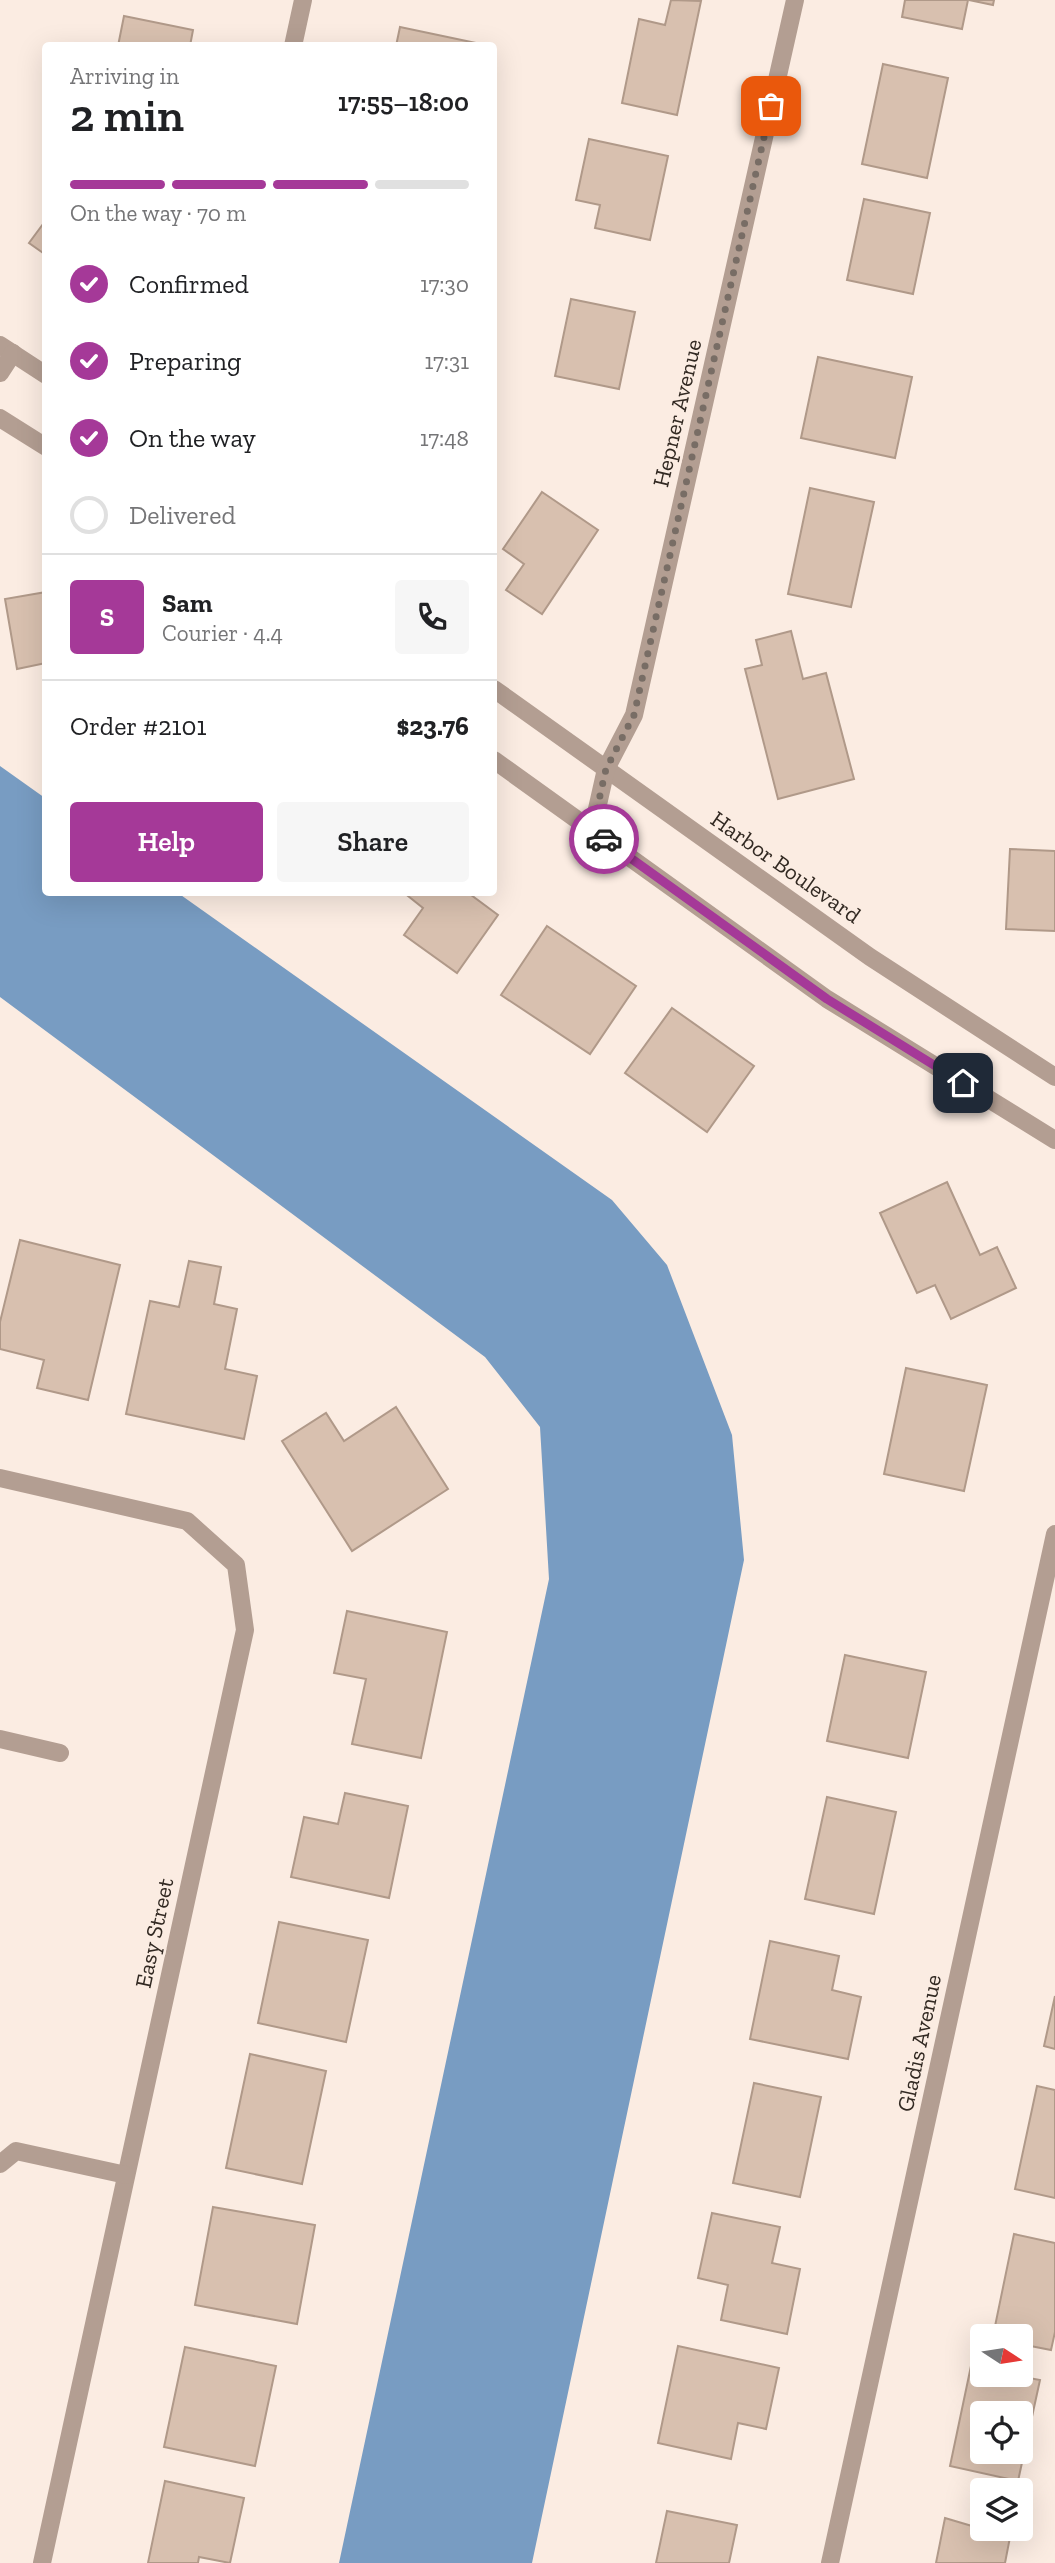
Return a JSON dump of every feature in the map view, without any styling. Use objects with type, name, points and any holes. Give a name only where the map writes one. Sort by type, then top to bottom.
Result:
[{"type":"street","points":[[294,42],[303,0]]},
{"type":"street","name":"Hepner Avenue","points":[[592,831],[606,769],[634,715],[795,0]]},
{"type":"street","points":[[0,373],[6,349],[42,373]]},
{"type":"street","points":[[0,418],[42,444]]},
{"type":"street","name":"Harbor Boulevard","points":[[497,691],[870,957],[1055,1077]]},
{"type":"street","points":[[497,762],[827,999],[1055,1140]]},
{"type":"street","name":"Easy Street","points":[[0,1478],[187,1521],[236,1565],[245,1630],[42,2563]]},
{"type":"street","name":"Gladis Avenue","points":[[831,2563],[1055,1534]]},
{"type":"street","points":[[0,1739],[60,1753]]},
{"type":"street","points":[[0,2164],[16,2151],[126,2175]]},
{"type":"water","points":[[0,766],[42,796],[42,896],[182,896],[612,1200],[667,1265],[732,1435],[744,1560],[532,2563],[339,2563],[549,1579],[540,1427],[485,1357],[0,997]]},
{"type":"building","points":[[671,0],[701,1],[677,115],[622,103],[639,19],[665,25]]},
{"type":"building","points":[[905,0],[968,0],[962,29],[902,17]]},
{"type":"building","points":[[969,0],[994,0],[993,5]]},
{"type":"building","points":[[124,16],[193,30],[191,42],[119,42]]},
{"type":"building","points":[[400,27],[471,42],[397,42]]},
{"type":"building","points":[[883,64],[948,78],[927,178],[862,164]]},
{"type":"building","points":[[589,139],[668,156],[650,240],[595,228],[600,205],[576,200]]},
{"type":"building","points":[[864,199],[930,213],[913,294],[847,280]]},
{"type":"building","points":[[42,225],[42,252],[29,243]]},
{"type":"building","points":[[571,299],[635,312],[619,389],[555,376]]},
{"type":"building","points":[[818,357],[912,377],[895,458],[801,438]]},
{"type":"building","points":[[810,488],[874,502],[851,607],[788,594]]},
{"type":"building","points":[[542,492],[598,530],[542,614],[506,590],[524,564],[503,549]]},
{"type":"building","points":[[42,593],[42,664],[17,669],[5,599]]},
{"type":"building","points":[[791,631],[803,679],[826,673],[854,779],[778,799],[745,669],[762,665],[756,640]]},
{"type":"building","points":[[1010,849],[1055,851],[1055,931],[1006,929]]},
{"type":"building","points":[[408,896],[472,896],[498,915],[457,973],[404,935],[423,908]]},
{"type":"building","points":[[547,926],[636,986],[590,1054],[501,995]]},
{"type":"building","points":[[672,1008],[754,1066],[707,1132],[625,1073]]},
{"type":"building","points":[[947,1182],[980,1255],[997,1247],[1016,1288],[951,1319],[935,1285],[917,1293],[880,1213]]},
{"type":"building","points":[[20,1240],[120,1265],[88,1400],[37,1388],[44,1360],[0,1349],[0,1322]]},
{"type":"building","points":[[189,1261],[221,1267],[214,1304],[237,1309],[225,1369],[257,1376],[244,1439],[126,1414],[150,1301],[179,1307]]},
{"type":"building","points":[[906,1368],[987,1385],[964,1491],[884,1474]]},
{"type":"building","points":[[396,1407],[448,1489],[352,1551],[282,1441],[326,1413],[344,1441]]},
{"type":"building","points":[[347,1611],[447,1632],[421,1758],[352,1744],[366,1679],[334,1673]]},
{"type":"building","points":[[845,1655],[926,1672],[908,1758],[827,1741]]},
{"type":"building","points":[[345,1793],[408,1806],[389,1898],[291,1877],[304,1817],[338,1824]]},
{"type":"building","points":[[827,1797],[896,1812],[874,1914],[805,1899]]},
{"type":"building","points":[[279,1922],[368,1940],[346,2042],[258,2023]]},
{"type":"building","points":[[770,1941],[839,1956],[832,1990],[861,1997],[848,2059],[750,2039]]},
{"type":"building","points":[[1055,1996],[1055,2049],[1044,2046]]},
{"type":"building","points":[[250,2054],[326,2071],[302,2184],[226,2168]]},
{"type":"building","points":[[754,2083],[821,2097],[800,2197],[733,2183]]},
{"type":"building","points":[[1037,2086],[1055,2090],[1055,2198],[1015,2189]]},
{"type":"building","points":[[213,2207],[315,2225],[297,2324],[195,2305]]},
{"type":"building","points":[[712,2213],[780,2227],[772,2263],[800,2269],[787,2334],[721,2320],[728,2285],[698,2278]]},
{"type":"building","points":[[1014,2234],[1055,2243],[1055,2332],[1051,2350],[1033,2347],[1033,2324],[995,2324]]},
{"type":"building","points":[[678,2346],[779,2368],[766,2429],[738,2423],[731,2459],[658,2443]]},
{"type":"building","points":[[185,2347],[276,2366],[255,2466],[164,2447]]},
{"type":"building","points":[[970,2371],[970,2387],[1033,2387],[1033,2379],[1040,2380],[1033,2412],[1033,2401],[970,2401],[970,2464],[1022,2464],[1019,2478],[1004,2478],[950,2466]]},
{"type":"building","points":[[165,2481],[244,2498],[230,2563],[199,2557],[198,2563],[148,2563]]},
{"type":"building","points":[[667,2511],[737,2525],[729,2563],[656,2563]]},
{"type":"building","points":[[945,2518],[970,2525],[970,2541],[1009,2541],[1005,2563],[936,2563]]},
{"type":"way so far","points":[[604,839],[592,831],[606,769],[634,715],[771,106]]},
{"type":"route","points":[[604,839],[827,999],[963,1083]]}]
